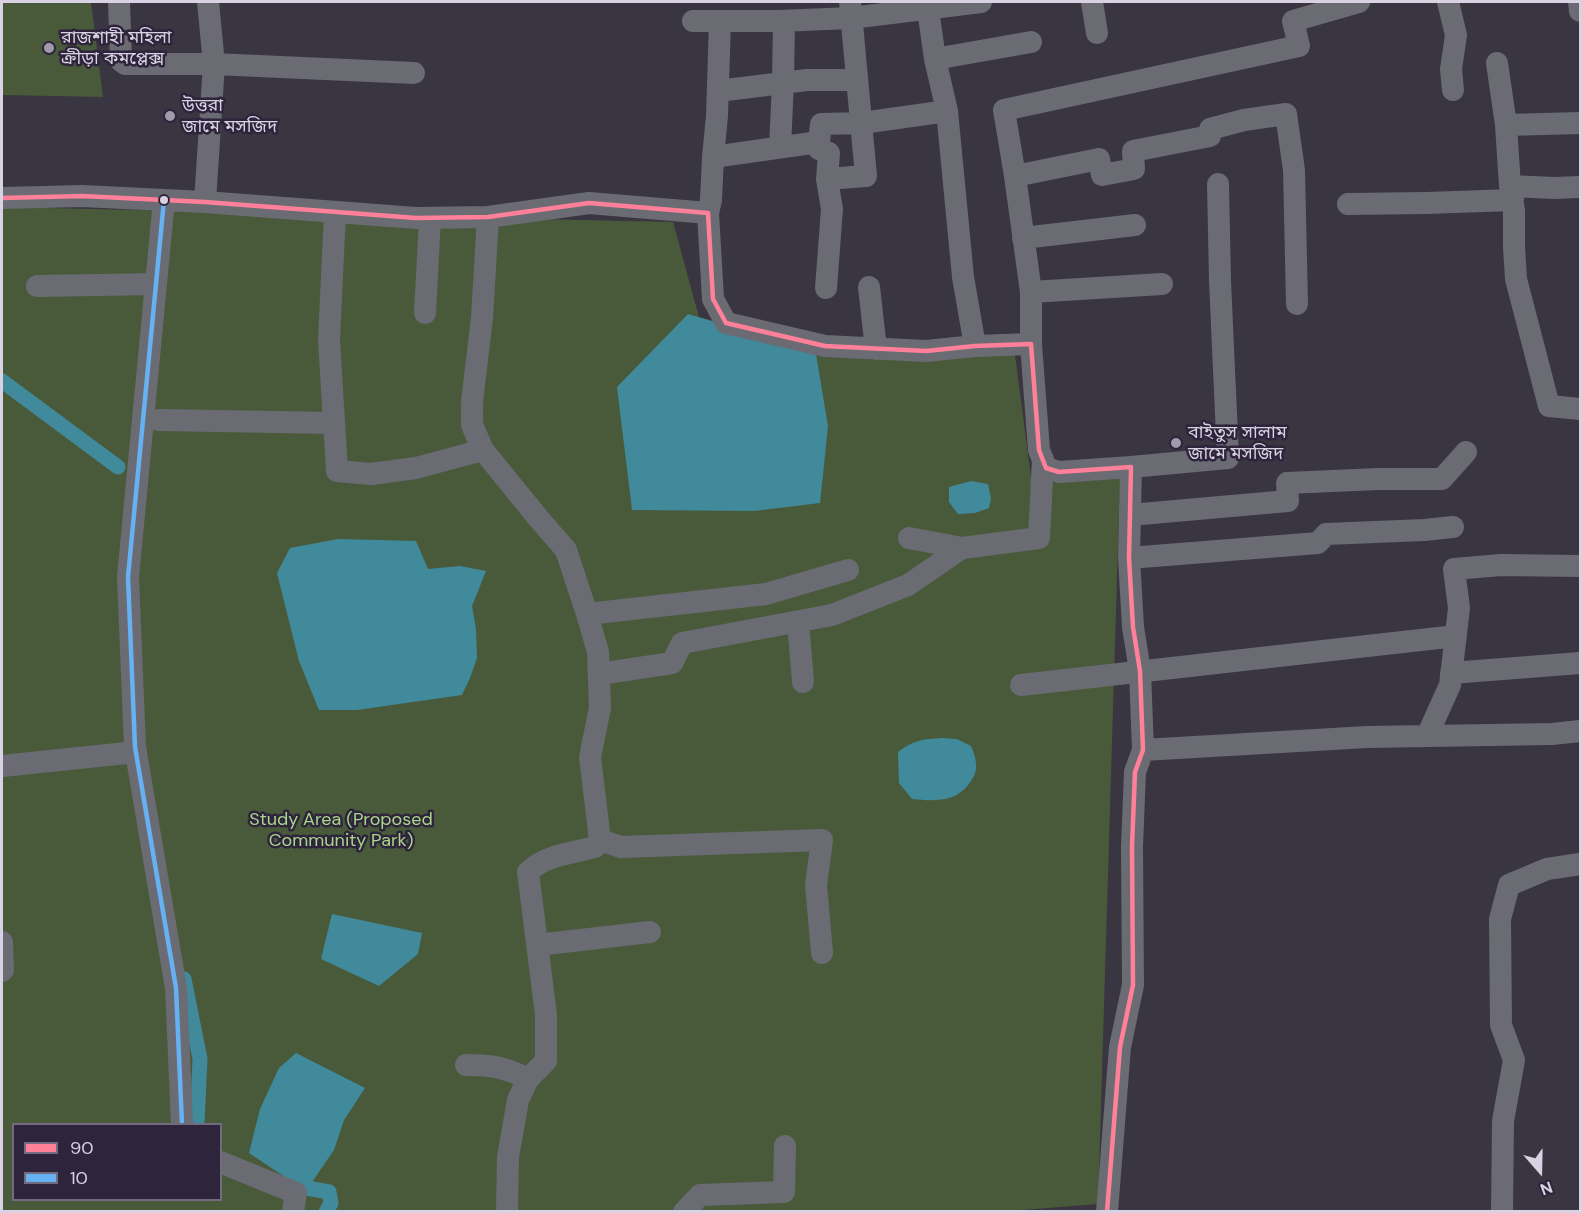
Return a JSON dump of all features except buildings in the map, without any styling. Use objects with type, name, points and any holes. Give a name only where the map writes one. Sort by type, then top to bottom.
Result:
[{"type":"street","points":[[119,2],[121,61],[125,64],[214,64],[414,73]]},
{"type":"street","points":[[205,202],[214,64],[208,2]]},
{"type":"street","points":[[693,21],[981,2]]},
{"type":"street","points":[[1092,2],[1097,33]]},
{"type":"street","points":[[1218,184],[1228,458],[1059,472],[1046,468],[1039,450],[1031,344],[1031,292],[1004,110],[1299,46],[1293,21],[1359,2]]},
{"type":"street","points":[[1448,2],[1456,35],[1451,69],[1453,90]]},
{"type":"street","points":[[1579,2],[1581,11]]},
{"type":"street","points":[[927,5],[935,59],[947,111],[963,277],[975,346]]},
{"type":"street","points":[[827,179],[866,176],[850,10]]},
{"type":"street","points":[[770,15],[783,83],[780,147]]},
{"type":"street","points":[[720,21],[717,116],[708,213],[713,299],[726,323],[825,346],[926,351],[1031,344]]},
{"type":"street","points":[[935,59],[1030,42]]},
{"type":"street","points":[[1497,63],[1506,125],[1516,279],[1549,406],[1581,410]]},
{"type":"street","points":[[718,91],[807,80],[857,80]]},
{"type":"street","points":[[826,288],[832,209],[827,179],[829,153],[819,149],[821,124],[862,123],[947,111]]},
{"type":"street","points":[[1015,176],[1099,159],[1102,175],[1134,169],[1133,151],[1210,136],[1210,129],[1244,120],[1286,114],[1294,170],[1297,304]]},
{"type":"street","points":[[1506,125],[1581,123]]},
{"type":"street","points":[[712,157],[819,142]]},
{"type":"street","points":[[1348,204],[1426,203],[1581,187]]},
{"type":"street","points":[[2,198],[81,196],[205,202],[430,218],[488,217],[589,203],[708,213]]},
{"type":"street","points":[[164,200],[128,577],[136,752],[176,988],[183,1123]]},
{"type":"street","points":[[335,212],[329,340],[337,471],[372,474],[405,470],[483,450]]},
{"type":"street","points":[[488,217],[472,425],[483,450],[566,550],[598,652],[600,708],[590,757],[600,840],[595,847],[544,861],[528,872],[546,1015],[546,1061],[528,1079],[518,1100],[508,1157],[507,1212]]},
{"type":"street","points":[[425,313],[430,218]]},
{"type":"street","points":[[1023,238],[1135,225]]},
{"type":"street","points":[[37,286],[156,284]]},
{"type":"street","points":[[1031,292],[1162,284]]},
{"type":"street","points":[[869,286],[876,349]]},
{"type":"street","points":[[159,420],[333,423]]},
{"type":"street","points":[[1130,515],[1288,501],[1287,483],[1442,479],[1466,452]]},
{"type":"street","points":[[909,538],[962,548],[1040,538],[1043,459]]},
{"type":"street","points":[[1107,1212],[1120,1047],[1133,985],[1132,847],[1135,772],[1143,750],[1140,671],[1133,627],[1129,558],[1131,467]]},
{"type":"street","points":[[1129,558],[1318,543],[1326,534],[1454,528]]},
{"type":"street","points":[[599,674],[672,663],[682,643],[832,615],[908,585],[962,548]]},
{"type":"street","points":[[1427,736],[1450,685],[1459,608],[1454,569],[1501,565],[1581,566]]},
{"type":"street","points":[[587,614],[766,594],[848,570]]},
{"type":"street","points":[[798,622],[803,682]]},
{"type":"street","points":[[1021,685],[1456,636]]},
{"type":"street","points":[[1451,673],[1581,663]]},
{"type":"street","points":[[1143,750],[1367,737],[1552,734],[1581,731]]},
{"type":"street","points":[[2,766],[136,752]]},
{"type":"street","points":[[600,840],[621,847],[822,840],[816,885],[822,953]]},
{"type":"street","points":[[1502,1212],[1503,1121],[1514,1060],[1501,1025],[1500,918],[1509,885],[1547,869],[1581,864]]},
{"type":"street","points":[[537,945],[650,932]]},
{"type":"street","points":[[2,942],[2,970]]},
{"type":"street","points":[[466,1065],[486,1065],[512,1070],[528,1079]]},
{"type":"street","points":[[684,1212],[700,1195],[784,1192],[785,1146]]},
{"type":"street","points":[[222,1163],[296,1193],[293,1212]]},
{"type":"green space","name":"রাজশাহী মহিলা ক্রীড়া কমপ্লেক্স","points":[[2,2],[91,2],[103,97],[2,95]]},
{"type":"green space","name":"Study Area (Proposed Community Park)","points":[[2,207],[673,222],[699,317],[854,358],[1015,355],[1031,477],[1120,478],[1098,1204],[996,1212],[2,1212]]},
{"type":"water","points":[[688,314],[755,334],[815,348],[828,426],[820,503],[754,511],[632,510],[617,387]]},
{"type":"water","points":[[971,481],[988,484],[991,498],[989,508],[975,513],[958,514],[949,502],[949,487]]},
{"type":"water","points":[[338,539],[416,541],[428,569],[460,566],[486,571],[472,606],[477,658],[462,695],[357,710],[319,710],[299,661],[277,573],[290,548]]},
{"type":"water","points":[[957,739],[971,746],[976,762],[973,778],[962,791],[949,798],[942,800],[912,799],[899,783],[898,752],[919,741]]},
{"type":"water","points":[[332,914],[422,933],[418,954],[379,986],[321,959]]},
{"type":"water","points":[[296,1053],[365,1088],[344,1120],[334,1150],[312,1182],[285,1177],[249,1153],[260,1109],[279,1068]]},
{"type":"waterway","points":[[2,381],[118,467]]},
{"type":"waterway","points":[[184,979],[200,1059],[197,1123]]},
{"type":"waterway","points":[[289,1181],[301,1187],[329,1192],[331,1203],[326,1212]]},
{"type":"transit line","name":"90","points":[[2,198],[82,196],[205,202],[416,218],[488,217],[589,203],[708,213],[713,299],[726,323],[825,346],[926,351],[1031,344],[1039,450],[1046,468],[1059,472],[1131,467],[1129,558],[1133,627],[1140,671],[1143,750],[1135,772],[1132,847],[1133,985],[1120,1047],[1107,1212]]},
{"type":"transit line","name":"10","points":[[164,200],[128,577],[135,747],[176,988],[182,1123]]},
{"type":"place","name":"রাজশাহী মহিলা ক্রীড়া কমপ্লেক্স","points":[[49,48]]},
{"type":"place","name":"উত্তরা জামে মসজিদ","points":[[170,116]]},
{"type":"place","name":"বাইতুস সালাম জামে মসজিদ","points":[[1176,443]]}]
